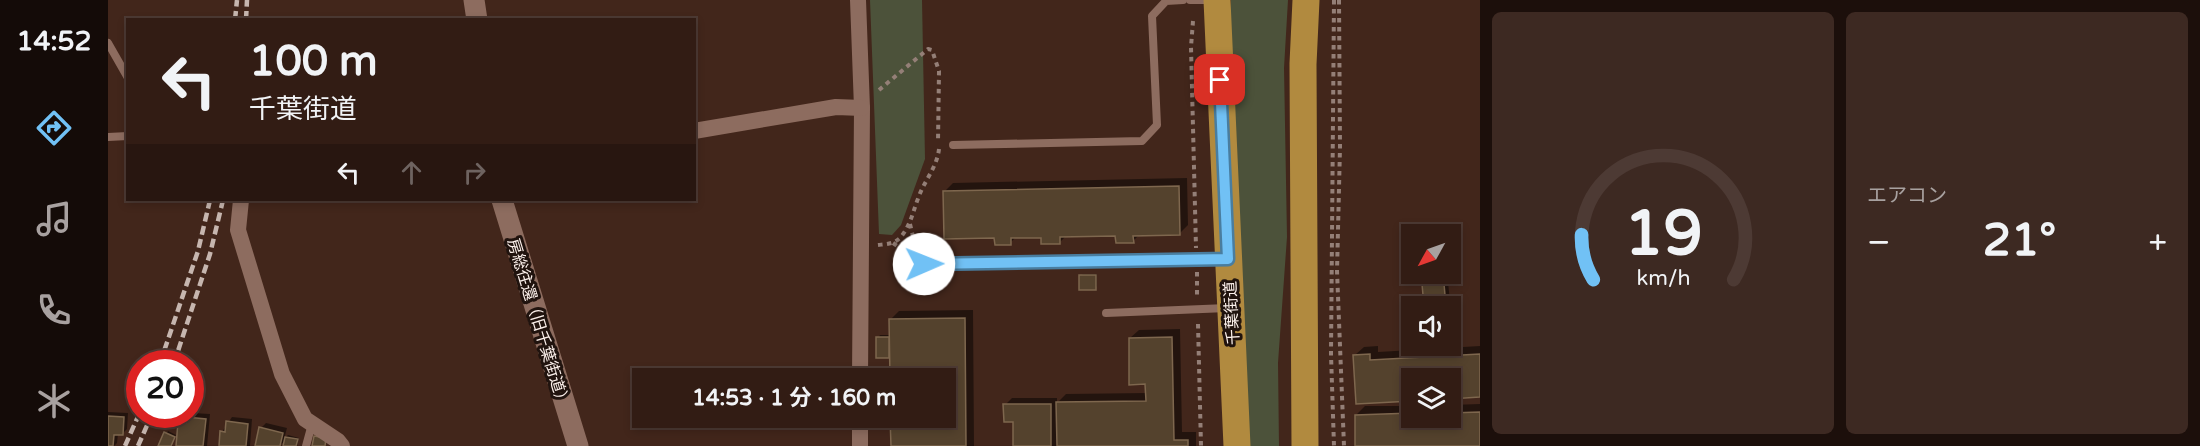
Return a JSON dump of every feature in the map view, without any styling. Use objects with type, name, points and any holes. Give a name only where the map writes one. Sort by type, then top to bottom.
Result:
[{"type":"highway","points":[[1305,446],[1303,64],[1306,0]]},
{"type":"highway","name":"千葉街道","points":[[1205,5],[1228,259],[1237,446]]},
{"type":"street","points":[[474,0],[477,18]]},
{"type":"street","points":[[858,0],[862,108],[860,368]]},
{"type":"street","points":[[696,131],[836,107],[862,108]]},
{"type":"street","points":[[241,201],[238,230],[282,374],[305,419],[342,446]]},
{"type":"street","name":"房総往還（旧千葉街道）","points":[[502,201],[578,446]]},
{"type":"street","points":[[860,428],[860,446]]},
{"type":"lane","points":[[953,145],[1142,141],[1158,125],[1152,16],[1166,1],[1183,0]]},
{"type":"lane","points":[[1190,0],[1205,5]]},
{"type":"lane","points":[[108,43],[126,74]]},
{"type":"lane","points":[[108,137],[126,136]]},
{"type":"lane","points":[[924,264],[1228,259]]},
{"type":"lane","points":[[1106,313],[1230,308]]},
{"type":"lane","points":[[306,446],[312,424]]},
{"type":"path","points":[[1334,0],[1331,354],[1334,446]]},
{"type":"path","points":[[1339,0],[1340,147],[1337,271],[1344,446]]},
{"type":"path","points":[[1196,249],[1191,47],[1205,5]]},
{"type":"path","points":[[875,234],[875,246],[893,243],[899,239],[910,224],[918,196],[937,161],[939,71],[932,50],[928,49],[877,92],[876,81]]},
{"type":"path","points":[[910,224],[917,253],[924,264]]},
{"type":"path","points":[[893,243],[900,248],[917,253]]},
{"type":"path","points":[[1197,271],[1197,298]]},
{"type":"path","points":[[1198,324],[1201,446]]},
{"type":"green space","points":[[870,0],[922,0],[925,159],[901,225],[892,235],[879,234]]},
{"type":"green space","points":[[1231,0],[1288,0],[1284,68],[1287,237],[1278,363],[1279,446],[1237,446],[1229,34]]},
{"type":"building","points":[[1179,186],[1180,235],[1133,236],[1134,243],[1116,243],[1115,236],[1060,237],[1060,244],[1041,244],[1041,238],[1011,238],[1011,245],[995,245],[994,238],[944,239],[943,191]]},
{"type":"building","points":[[1079,275],[1096,275],[1096,290],[1079,290]]},
{"type":"building","points":[[1422,284],[1444,284],[1445,296],[1423,296]]},
{"type":"building","points":[[965,318],[966,446],[891,446],[890,428],[956,428],[956,368],[890,368],[889,319]]},
{"type":"building","points":[[876,337],[889,337],[889,358],[876,358]]},
{"type":"building","points":[[1172,337],[1174,440],[1188,440],[1188,446],[1057,446],[1056,402],[1146,401],[1145,384],[1129,385],[1129,338]]},
{"type":"building","points":[[1370,354],[1370,360],[1480,354],[1480,397],[1461,398],[1461,368],[1401,368],[1401,402],[1356,404],[1353,355]]},
{"type":"building","points":[[1003,404],[1051,404],[1051,446],[1013,446],[1013,422],[1004,422]]},
{"type":"building","points":[[1480,412],[1480,446],[1355,446],[1355,415],[1401,413],[1401,428],[1461,428],[1461,413]]},
{"type":"building","points":[[108,416],[124,417],[123,435],[114,435],[113,446],[108,446]]},
{"type":"building","points":[[204,419],[206,419],[203,446],[176,446],[178,428],[204,428]]},
{"type":"building","points":[[226,421],[248,424],[246,446],[219,446],[220,431],[225,432]]},
{"type":"building","points":[[259,427],[283,433],[280,446],[255,446]]},
{"type":"building","points":[[164,432],[175,437],[171,446],[158,446]]},
{"type":"building","points":[[314,436],[326,438],[325,446],[312,446]]},
{"type":"building","points":[[285,437],[298,439],[296,446],[283,446]]},
{"type":"railway","points":[[235,18],[237,0]]},
{"type":"railway","points":[[246,18],[247,0]]},
{"type":"railway","points":[[164,350],[198,251],[210,201]]},
{"type":"railway","points":[[178,350],[210,254],[223,201]]},
{"type":"railway","points":[[125,446],[133,428]]},
{"type":"railway","points":[[138,446],[146,428]]},
{"type":"route","points":[[924,264],[1228,259],[1220,80]]}]
